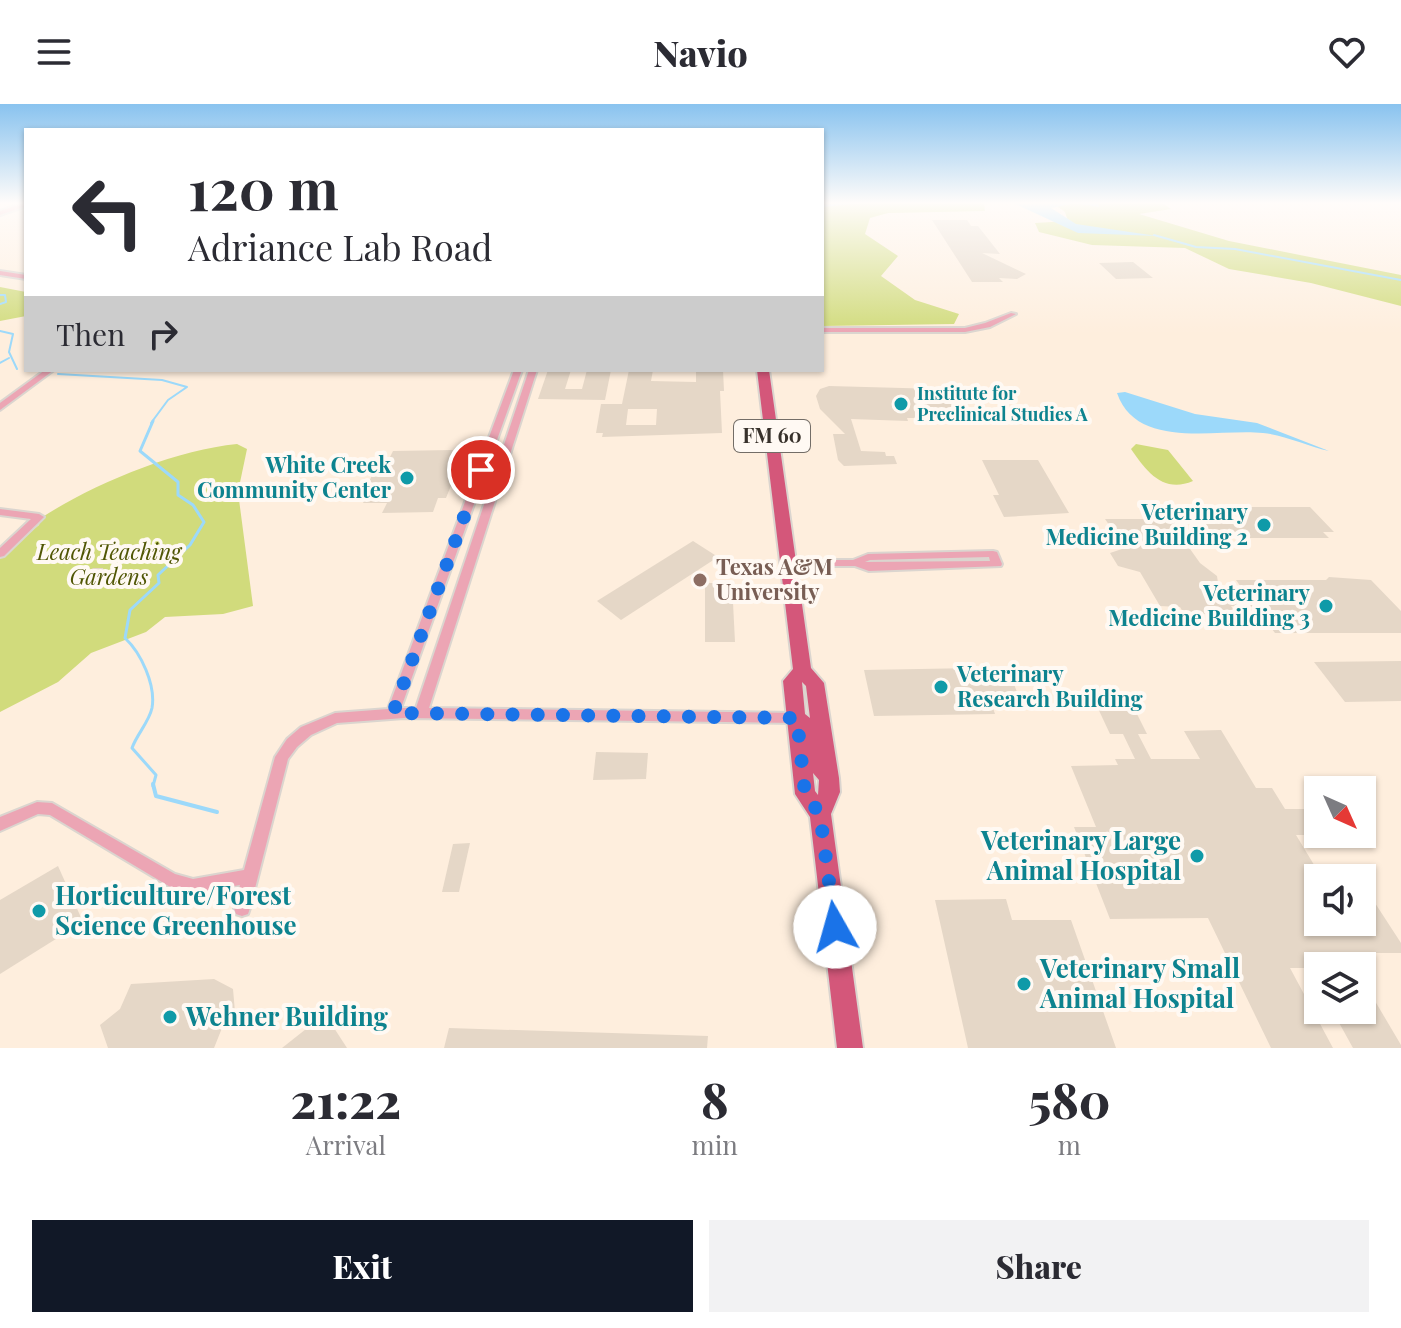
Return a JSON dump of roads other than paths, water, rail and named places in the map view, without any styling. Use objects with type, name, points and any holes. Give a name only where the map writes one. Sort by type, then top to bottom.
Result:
[{"type":"main road","name":"FM 60","points":[[763,372],[802,671],[815,683],[829,778],[830,792],[820,814]]},
{"type":"main road","name":"FM 60","points":[[802,671],[792,681],[805,794],[820,814],[850,1048]]},
{"type":"main road","points":[[797,718],[809,727],[814,760],[829,778]]},
{"type":"street","points":[[0,276],[24,279]]},
{"type":"street","points":[[0,276],[10,280],[24,279]]},
{"type":"street","points":[[824,330],[965,330],[1013,314]]},
{"type":"street","points":[[0,398],[35,372]]},
{"type":"street","points":[[0,407],[47,372]]},
{"type":"street","points":[[393,713],[517,372]]},
{"type":"street","points":[[421,713],[532,372]]},
{"type":"street","points":[[0,512],[39,517],[0,554]]},
{"type":"street","points":[[789,563],[855,563],[869,567],[995,559]]},
{"type":"street","points":[[242,908],[282,757],[306,731],[346,715],[421,713],[797,718]]},
{"type":"street","points":[[0,824],[37,808],[52,809],[172,881],[193,886],[251,876]]},
{"type":"water","points":[[1125,392],[1195,414],[1257,423],[1329,451],[1263,433],[1160,430],[1142,423],[1127,411],[1117,393]]},
{"type":"waterway","points":[[1193,246],[1235,249],[1401,280]]},
{"type":"waterway","points":[[0,295],[5,295],[6,302],[0,304]]},
{"type":"waterway","points":[[0,331],[13,334],[9,352],[17,369]]},
{"type":"waterway","points":[[0,363],[9,358]]},
{"type":"waterway","points":[[58,374],[162,380],[187,387],[168,400],[151,423]]},
{"type":"waterway","points":[[153,421],[140,451],[178,482],[178,495],[193,505],[204,522],[190,545],[158,575],[159,583],[130,610],[125,638],[146,670],[153,699],[150,713],[132,748],[156,775],[153,785]]},
{"type":"waterway","points":[[153,785],[156,796],[217,812]]},
{"type":"place","name":"Institute for Preclinical Studies A","points":[[901,404]]},
{"type":"place","name":"White Creek Community Center","points":[[407,478]]},
{"type":"place","name":"Veterinary Medicine Building 2","points":[[1264,525]]},
{"type":"place","name":"Texas A&M University","points":[[700,580]]},
{"type":"place","name":"Veterinary Medicine Building 3","points":[[1326,606]]},
{"type":"place","name":"Veterinary Research Building","points":[[941,687]]},
{"type":"place","name":"Veterinary Large Animal Hospital","points":[[1197,856]]},
{"type":"place","name":"Horticulture/Forest Science Greenhouse","points":[[39,911]]},
{"type":"place","name":"Veterinary Small Animal Hospital","points":[[1024,984]]},
{"type":"place","name":"Wehner Building","points":[[170,1017]]},
{"type":"park label","name":"Leach Teaching Gardens","points":[[109,564]]}]
